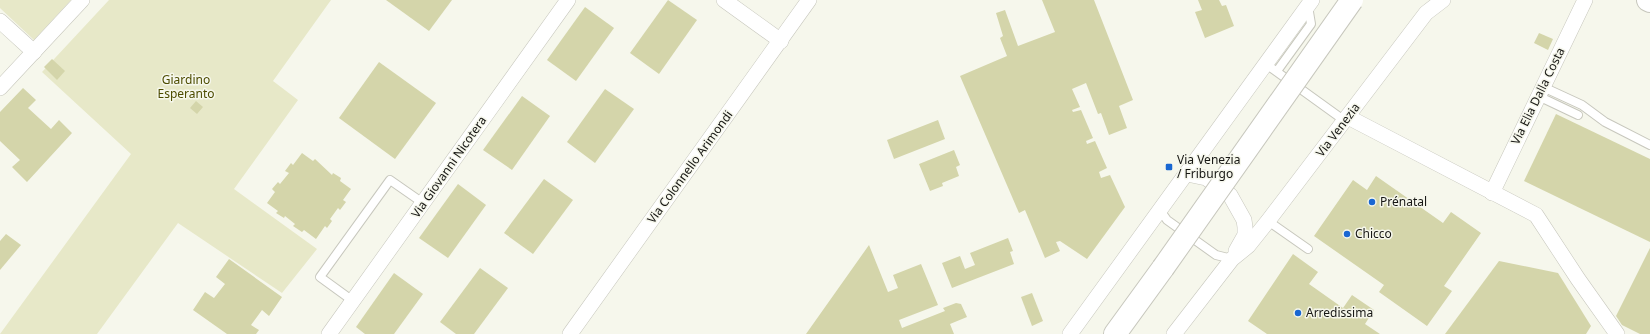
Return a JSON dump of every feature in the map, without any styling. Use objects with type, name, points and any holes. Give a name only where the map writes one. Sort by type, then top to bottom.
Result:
[{"type":"main road","points":[[1115,334],[1352,0]]},
{"type":"street","points":[[0,88],[82,0]]},
{"type":"street","name":"Via Giovanni Nicotera","points":[[329,334],[568,0]]},
{"type":"street","points":[[724,0],[781,41]]},
{"type":"street","name":"Via Colonnello Arimondi","points":[[570,334],[809,0]]},
{"type":"street","name":"Via Venezia","points":[[1232,259],[1248,246],[1268,221],[1426,14],[1443,0]]},
{"type":"street","name":"Via Elia Dalla Costa","points":[[1492,193],[1585,0]]},
{"type":"street","points":[[1070,334],[1187,174],[1271,67],[1310,3]]},
{"type":"street","points":[[0,21],[34,52]]},
{"type":"street","points":[[1346,119],[1536,215],[1578,279],[1617,334]]},
{"type":"street","name":"Via Venezia","points":[[1174,334],[1232,259],[1245,235],[1244,220],[1230,195],[1206,178],[1187,174]]},
{"type":"lane","points":[[1271,67],[1346,119]]},
{"type":"lane","points":[[1541,92],[1578,116]]},
{"type":"lane","points":[[1541,92],[1582,105],[1605,122],[1650,145]]},
{"type":"lane","points":[[353,301],[320,276],[390,180],[423,203]]},
{"type":"lane","points":[[1160,210],[1167,220],[1216,255],[1232,259]]},
{"type":"lane","points":[[1268,221],[1308,249]]},
{"type":"green space","points":[[0,0],[71,0],[34,40],[0,8]]},
{"type":"green space","name":"Giardino Esperanto","points":[[109,0],[331,0],[273,81],[298,100],[234,189],[317,249],[282,293],[178,223],[97,334],[0,334],[131,154],[42,72]]},
{"type":"building","points":[[386,0],[452,0],[429,31]]},
{"type":"building","points":[[668,0],[697,20],[659,74],[630,53]]},
{"type":"building","points":[[1042,0],[1094,0],[1133,100],[1119,106],[1127,128],[1109,135],[1101,113],[1098,114],[1086,83],[1072,89],[1080,107],[1072,110],[1073,112],[1081,110],[1093,138],[1086,141],[1087,144],[1095,141],[1107,168],[1099,172],[1101,178],[1110,175],[1125,207],[1087,259],[1060,241],[1056,242],[1060,251],[1045,258],[1025,210],[1019,213],[960,76],[1007,56],[1000,38],[1003,36],[996,13],[1005,10],[1018,46],[1055,32]]},
{"type":"building","points":[[1198,0],[1219,0],[1222,6],[1226,5],[1234,26],[1205,38],[1195,12],[1202,10]]},
{"type":"building","points":[[585,7],[614,28],[576,81],[547,60]]},
{"type":"building","points":[[1539,33],[1553,39],[1548,50],[1534,43]]},
{"type":"building","points":[[52,59],[65,71],[57,80],[44,67]]},
{"type":"building","points":[[379,62],[436,103],[395,159],[339,118]]},
{"type":"building","points":[[23,88],[36,100],[28,108],[51,129],[59,120],[72,133],[27,182],[12,167],[20,160],[0,141],[0,112]]},
{"type":"building","points":[[605,89],[634,109],[595,163],[567,142]]},
{"type":"building","points":[[522,96],[550,116],[512,170],[483,150]]},
{"type":"building","points":[[196,101],[203,107],[197,114],[190,108]]},
{"type":"building","points":[[1556,114],[1650,159],[1650,242],[1524,181]]},
{"type":"building","points":[[938,120],[945,139],[894,159],[887,140]]},
{"type":"building","points":[[954,150],[960,165],[956,167],[959,176],[942,183],[943,186],[930,191],[919,164]]},
{"type":"building","points":[[302,153],[313,161],[315,159],[332,175],[333,173],[341,178],[340,181],[351,189],[343,200],[346,202],[340,210],[338,208],[330,219],[332,221],[327,228],[325,226],[316,239],[304,230],[302,232],[293,226],[295,224],[285,216],[284,218],[276,213],[278,211],[267,203],[275,192],[272,189],[278,182],[280,184],[289,173],[285,171],[291,163],[293,165]]},
{"type":"building","points":[[1376,176],[1443,223],[1451,212],[1481,233],[1444,286],[1452,291],[1427,326],[1379,292],[1384,285],[1314,236],[1353,180],[1367,190]]},
{"type":"building","points":[[544,179],[573,200],[533,254],[504,233]]},
{"type":"building","points":[[458,184],[486,205],[448,258],[419,238]]},
{"type":"building","points":[[6,234],[21,245],[0,270],[0,241]]},
{"type":"building","points":[[1008,238],[1013,251],[1010,252],[1014,264],[952,288],[942,263],[960,256],[965,269],[975,265],[970,253]]},
{"type":"building","points":[[869,245],[888,292],[898,288],[893,275],[921,264],[938,305],[899,320],[902,328],[945,311],[943,308],[956,303],[961,304],[967,317],[950,324],[954,334],[806,334]]},
{"type":"building","points":[[1650,248],[1650,334],[1640,334],[1622,325],[1616,316]]},
{"type":"building","points":[[1293,254],[1318,272],[1309,284],[1343,308],[1352,295],[1374,310],[1365,324],[1380,334],[1267,334],[1248,321]]},
{"type":"building","points":[[229,259],[282,297],[269,316],[262,310],[251,325],[259,330],[256,334],[227,334],[193,310],[205,292],[214,298],[225,284],[216,277]]},
{"type":"building","points":[[1499,261],[1558,273],[1591,326],[1586,334],[1445,334]]},
{"type":"building","points":[[480,268],[508,288],[474,334],[456,334],[440,322]]},
{"type":"building","points":[[394,273],[423,294],[394,334],[365,334],[356,327]]},
{"type":"building","points":[[1032,293],[1043,321],[1032,326],[1021,297]]},
{"type":"place","name":"Via Venezia / Friburgo","points":[[1169,167]]},
{"type":"place","name":"Prénatal","points":[[1372,202]]},
{"type":"place","name":"Chicco","points":[[1347,234]]},
{"type":"place","name":"Arredissima","points":[[1298,313]]}]
